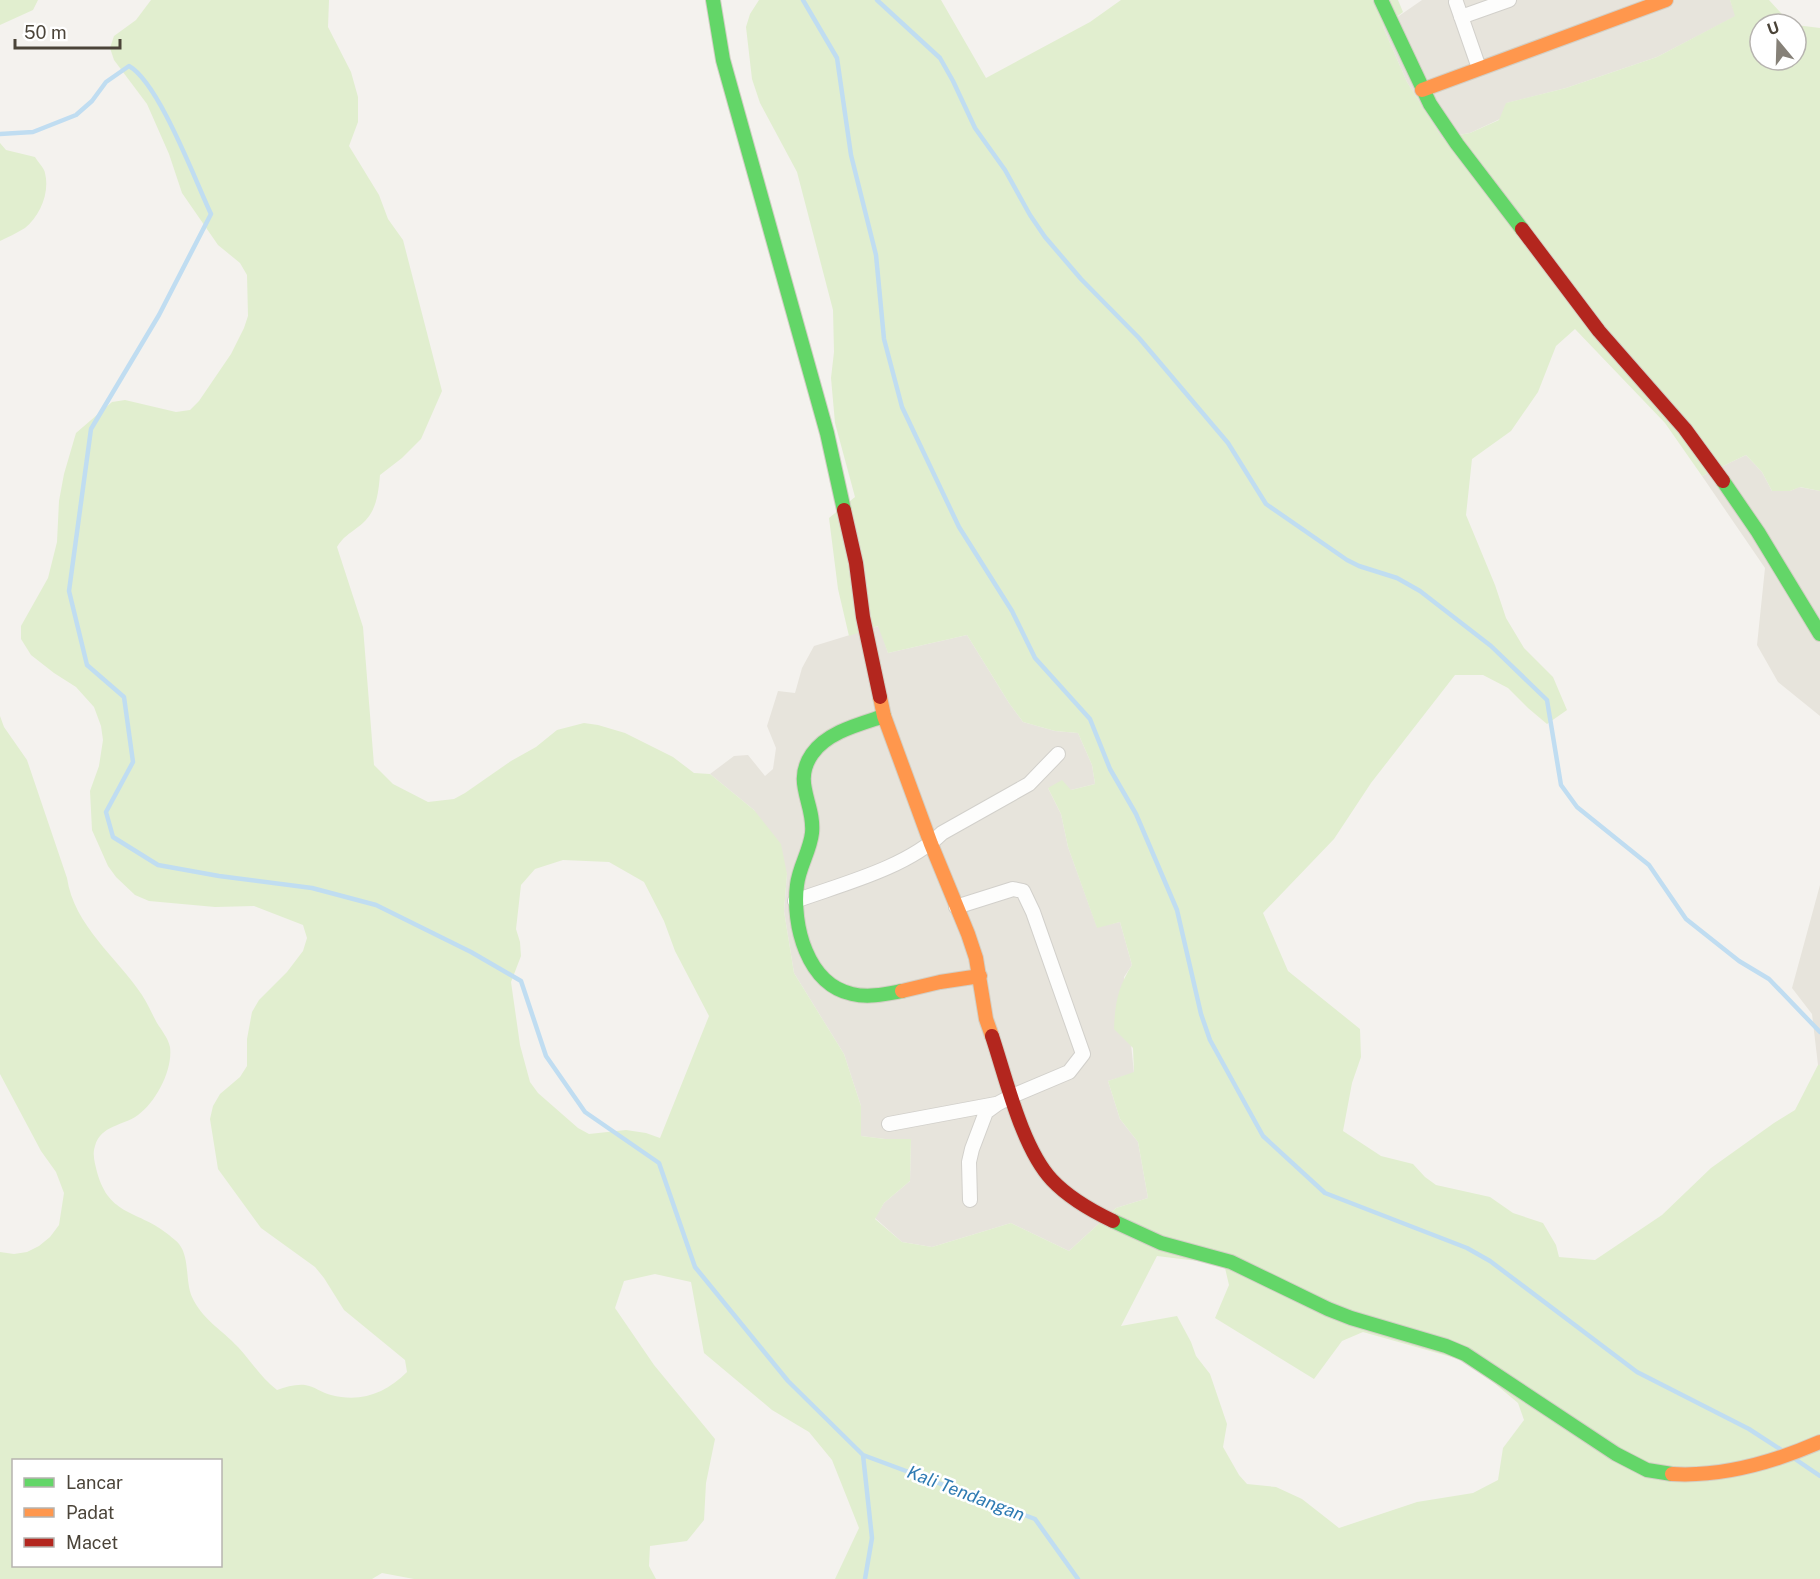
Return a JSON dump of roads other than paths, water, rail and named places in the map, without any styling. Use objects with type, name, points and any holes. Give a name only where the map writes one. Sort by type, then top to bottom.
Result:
[{"type":"street","points":[[713,0],[723,60],[827,433],[856,563],[863,617],[884,716],[976,958],[986,1019],[1030,1149],[1052,1180],[1098,1214],[1161,1243],[1231,1262],[1344,1315],[1465,1354],[1605,1448],[1655,1472],[1687,1475],[1776,1460],[1820,1442]]},
{"type":"street","points":[[1381,0],[1422,90],[1457,144],[1599,331],[1685,429],[1721,477],[1765,543],[1820,634]]},
{"type":"street","points":[[1461,17],[1509,0]]},
{"type":"street","points":[[1422,90],[1666,0]]},
{"type":"street","points":[[1456,2],[1479,68]]},
{"type":"street","points":[[884,716],[842,732],[818,746],[804,771],[802,783],[812,830],[799,873],[795,901],[802,939],[809,956],[828,981],[852,994],[901,992],[935,982],[980,976]]},
{"type":"street","points":[[795,901],[888,867],[931,844],[942,833],[1029,784],[1058,754]]},
{"type":"street","points":[[956,907],[1013,889],[1023,891],[1033,912],[1083,1054],[1070,1072],[1012,1096],[986,1112],[969,1162],[970,1200]]},
{"type":"street","points":[[890,1124],[997,1104]]},
{"type":"waterway","points":[[803,0],[837,58],[851,155],[876,255],[884,339],[902,407],[959,527],[1012,611],[1035,658],[1090,719],[1110,769],[1136,814],[1177,910],[1201,1014],[1210,1040],[1263,1136],[1325,1193],[1467,1248],[1490,1261],[1637,1372],[1749,1429],[1783,1451]]},
{"type":"waterway","points":[[877,0],[940,58],[975,128],[1005,170],[1045,237],[1081,279],[1139,338],[1228,443],[1266,504],[1347,560],[1397,578],[1420,591],[1491,646],[1547,700],[1561,785],[1577,807],[1649,865],[1686,919],[1739,961],[1769,979],[1820,1032]]},
{"type":"waterway","points":[[0,134],[33,132],[76,115],[92,101],[106,82],[129,66],[140,76],[164,111],[211,214],[159,315],[91,429],[69,591],[87,665],[124,697],[133,762],[106,812],[113,837],[158,865],[219,876],[312,888],[376,905],[471,952],[521,981],[546,1056],[585,1112],[659,1163],[695,1267],[788,1381],[863,1455],[872,1538],[865,1579]]},
{"type":"waterway","name":"Kali Tendangan","points":[[863,1455],[1035,1519],[1078,1579]]},
{"type":"waterway","points":[[1795,1459],[1820,1476]]}]
